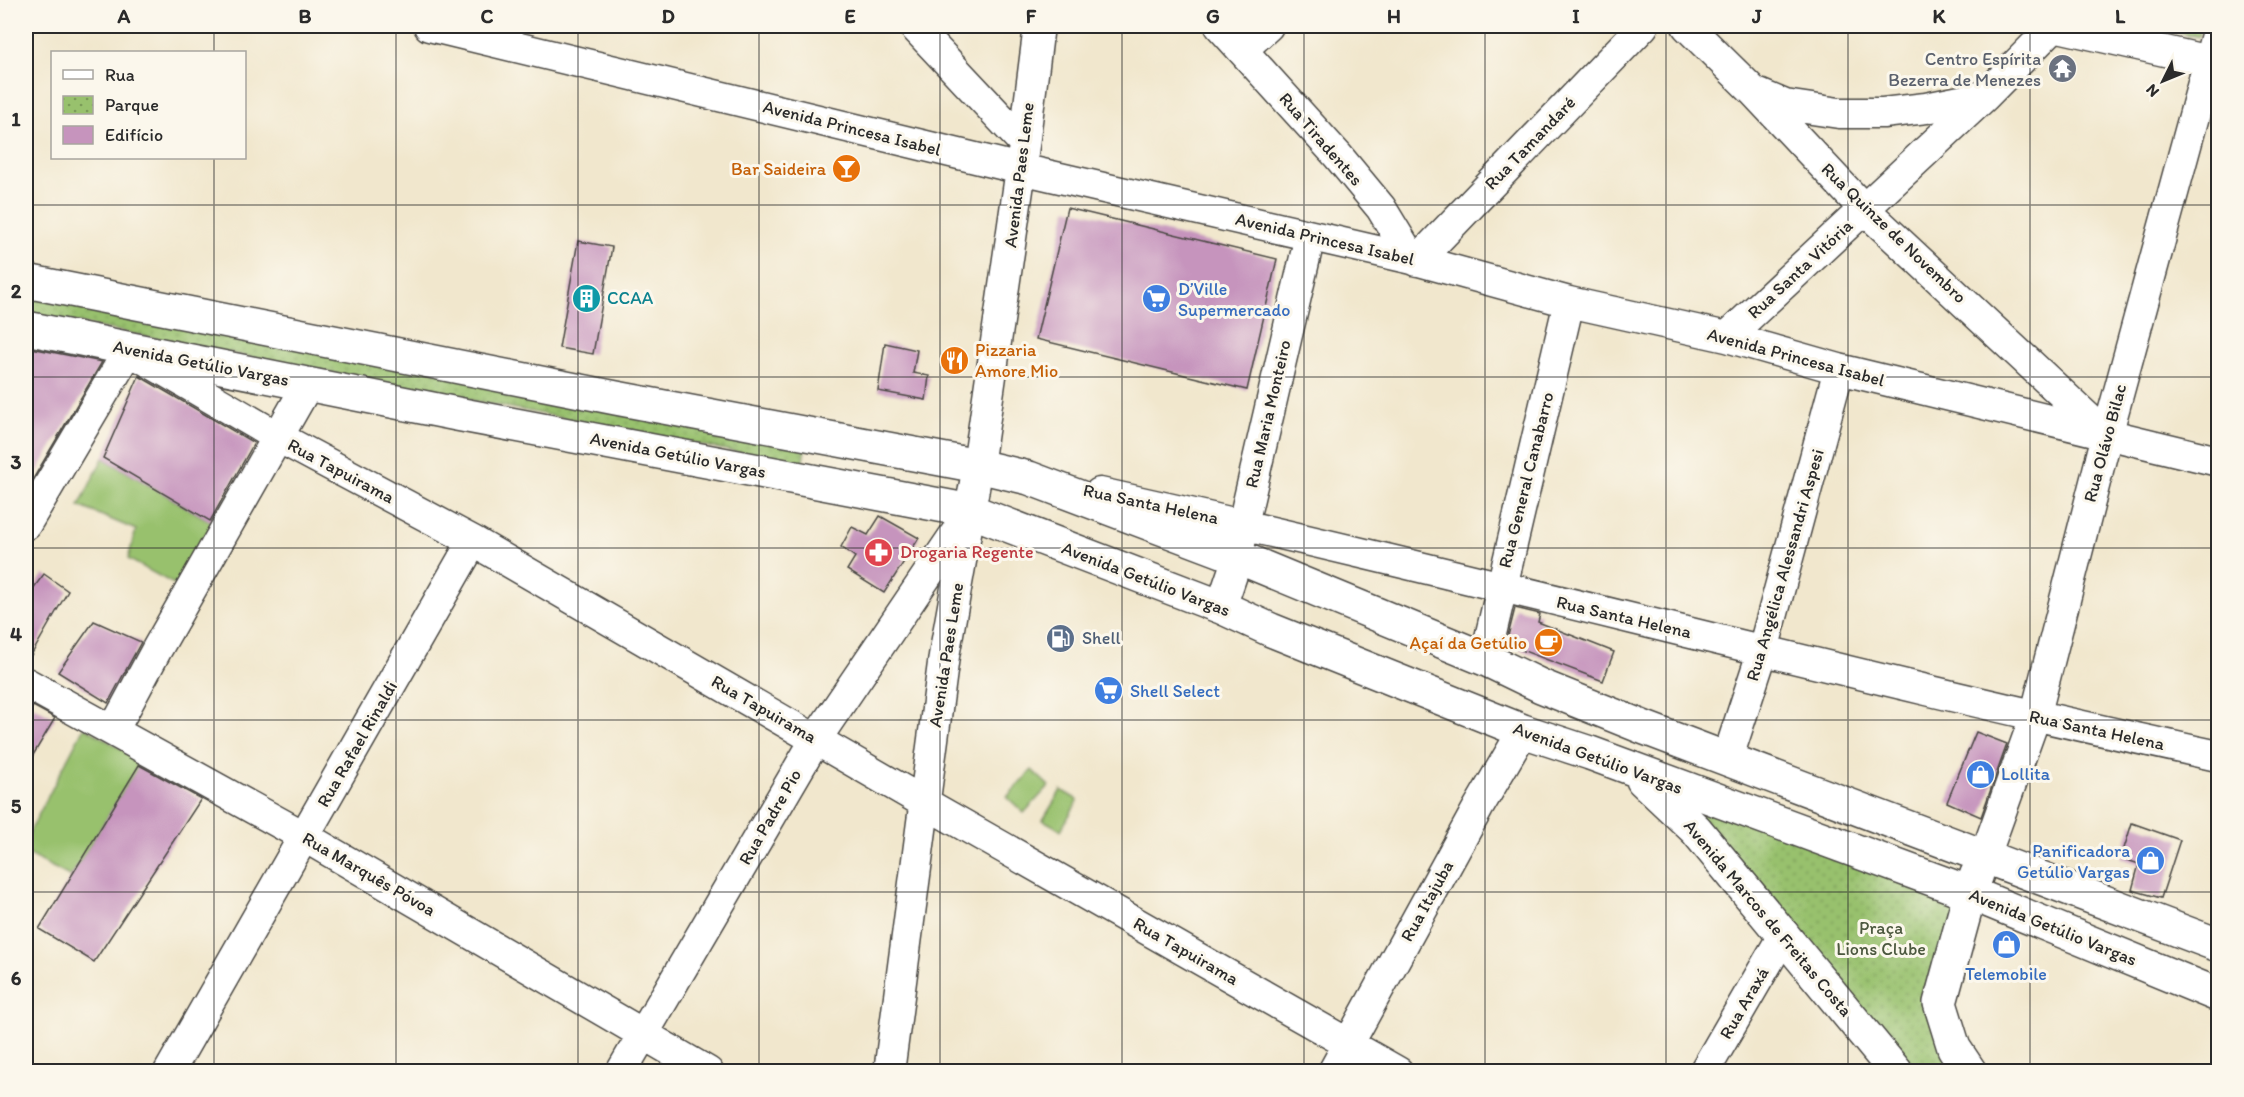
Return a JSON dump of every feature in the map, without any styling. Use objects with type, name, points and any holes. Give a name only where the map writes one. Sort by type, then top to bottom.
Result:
[{"type":"main road","points":[[26,282],[616,398],[978,466],[1029,478],[1238,557],[1645,728],[2218,945]]},
{"type":"main road","name":"Avenida Getúlio Vargas","points":[[26,328],[457,414],[971,511],[1221,607],[1271,630],[1523,731],[1590,753],[1633,771],[1970,893],[2218,994]]},
{"type":"main road","points":[[457,414],[480,413],[490,408],[497,400],[500,391],[497,381],[469,369]]},
{"type":"main road","points":[[604,440],[582,431],[574,418],[577,406],[592,398],[616,398]]},
{"type":"main road","points":[[1590,753],[1601,735],[1610,730],[1645,728]]},
{"type":"main road","name":"Avenida Marcos de Freitas Costa","points":[[1633,771],[1696,830],[1896,1071]]},
{"type":"main road","points":[[1970,1071],[1954,1048],[1940,1003],[1970,893],[1985,856]]},
{"type":"street","name":"Avenida Princesa Isabel","points":[[429,26],[1022,156],[1310,236],[1415,260],[1569,302],[1727,338],[1839,369],[2218,461]]},
{"type":"street","points":[[914,26],[1022,156]]},
{"type":"street","name":"Avenida Paes Leme","points":[[889,1071],[944,656],[978,466],[1039,26]]},
{"type":"street","name":"Rua Tiradentes","points":[[1220,26],[1338,156],[1381,208],[1415,260]]},
{"type":"street","points":[[1242,50],[1268,26]]},
{"type":"street","name":"Rua Tamandaré","points":[[1415,260],[1643,26]]},
{"type":"street","name":"Rua Quinze de Novembro","points":[[1687,26],[1753,91],[1864,209],[2107,435]]},
{"type":"street","points":[[2054,26],[2214,62]]},
{"type":"street","name":"Rua Santa Vitória","points":[[1727,338],[1986,96],[2054,26]]},
{"type":"street","name":"Rua Olávo Bilac","points":[[1985,856],[2035,717],[2107,435],[2214,62],[2218,28]]},
{"type":"street","points":[[1753,91],[1785,105],[1839,113],[1883,113],[1926,108],[1986,96]]},
{"type":"street","name":"Rua Maria Monteiro","points":[[1221,607],[1238,557],[1243,524],[1310,236]]},
{"type":"street","name":"Rua General Canabarro","points":[[1485,659],[1500,587],[1569,302]]},
{"type":"street","points":[[26,524],[129,350]]},
{"type":"street","name":"Rua Tapuirama","points":[[129,350],[278,437],[473,541],[925,803],[1398,1071]]},
{"type":"street","name":"Rua Angélica Alessandri Aspesi","points":[[1727,760],[1763,650],[1839,369]]},
{"type":"street","points":[[113,731],[157,649],[308,384]]},
{"type":"street","name":"Rua Santa Helena","points":[[1029,478],[1243,524],[2035,717],[2218,756]]},
{"type":"street","name":"Rua Padre Pio","points":[[621,1071],[816,739],[971,511]]},
{"type":"street","name":"Rua Rafael Rinaldi","points":[[169,1071],[473,541]]},
{"type":"street","name":"Rua Marquês Póvoa","points":[[26,683],[305,837],[708,1071]]},
{"type":"street","name":"Rua Itajuba","points":[[1333,1071],[1523,731]]},
{"type":"street","name":"Rua Araxá","points":[[1704,1071],[1784,934]]},
{"type":"green space","points":[[2151,26],[2201,26],[2199,37]]},
{"type":"green space","points":[[26,290],[806,445],[802,465],[26,313]]},
{"type":"green space","points":[[103,458],[215,524],[181,588],[128,559],[136,530],[79,506]]},
{"type":"green space","points":[[84,727],[142,761],[71,877],[26,853],[26,839]]},
{"type":"green space","points":[[1032,770],[1049,786],[1024,813],[1007,797]]},
{"type":"green space","name":"Praça Lions Clube","points":[[1633,771],[1970,893],[1940,1003],[1970,1071],[1896,1071]]},
{"type":"green space","points":[[1061,790],[1078,800],[1061,830],[1043,820]]},
{"type":"building","name":"D’Ville Supermercado","points":[[1067,208],[1277,259],[1247,390],[1036,339]]},
{"type":"building","name":"CCAA","points":[[578,241],[612,247],[593,354],[559,348]]},
{"type":"building","points":[[885,343],[917,350],[913,373],[929,376],[926,400],[878,391]]},
{"type":"building","points":[[26,347],[102,362],[26,491]]},
{"type":"building","points":[[139,376],[254,443],[210,521],[103,458]]},
{"type":"building","name":"Drogaria Regente","points":[[880,516],[919,538],[884,593],[847,570],[855,557],[841,547],[852,527],[868,535]]},
{"type":"building","points":[[44,574],[68,591],[26,664],[26,598]]},
{"type":"building","name":"Açaí da Getúlio","points":[[1515,608],[1540,614],[1538,622],[1614,652],[1603,681],[1506,644]]},
{"type":"building","points":[[94,621],[141,642],[108,703],[58,672]]},
{"type":"building","points":[[33,706],[55,718],[26,767],[26,717]]},
{"type":"building","name":"Lollita","points":[[1976,732],[2007,744],[1981,817],[1947,802]]},
{"type":"building","points":[[139,765],[201,799],[94,962],[39,929]]},
{"type":"building","name":"Panificadora Getúlio Vargas","points":[[2132,823],[2180,840],[2161,898],[2132,890],[2139,864],[2121,858]]},
{"type":"place","name":"Centro Espírita Bezerra de Menezes","points":[[2062,69]]},
{"type":"place","name":"Bar Saideira","points":[[847,169]]},
{"type":"place","name":"CCAA","points":[[586,298]]},
{"type":"place","name":"D’Ville Supermercado","points":[[1157,299]]},
{"type":"place","name":"Pizzaria Amore Mio","points":[[954,360]]},
{"type":"place","name":"Drogaria Regente","points":[[879,552]]},
{"type":"place","name":"Shell","points":[[1061,638]]},
{"type":"place","name":"Açaí da Getúlio","points":[[1548,643]]},
{"type":"place","name":"Shell Select","points":[[1109,691]]},
{"type":"place","name":"Lollita","points":[[1980,774]]},
{"type":"place","name":"Panificadora Getúlio Vargas","points":[[2151,861]]},
{"type":"place","name":"Telemobile","points":[[2006,945]]}]
